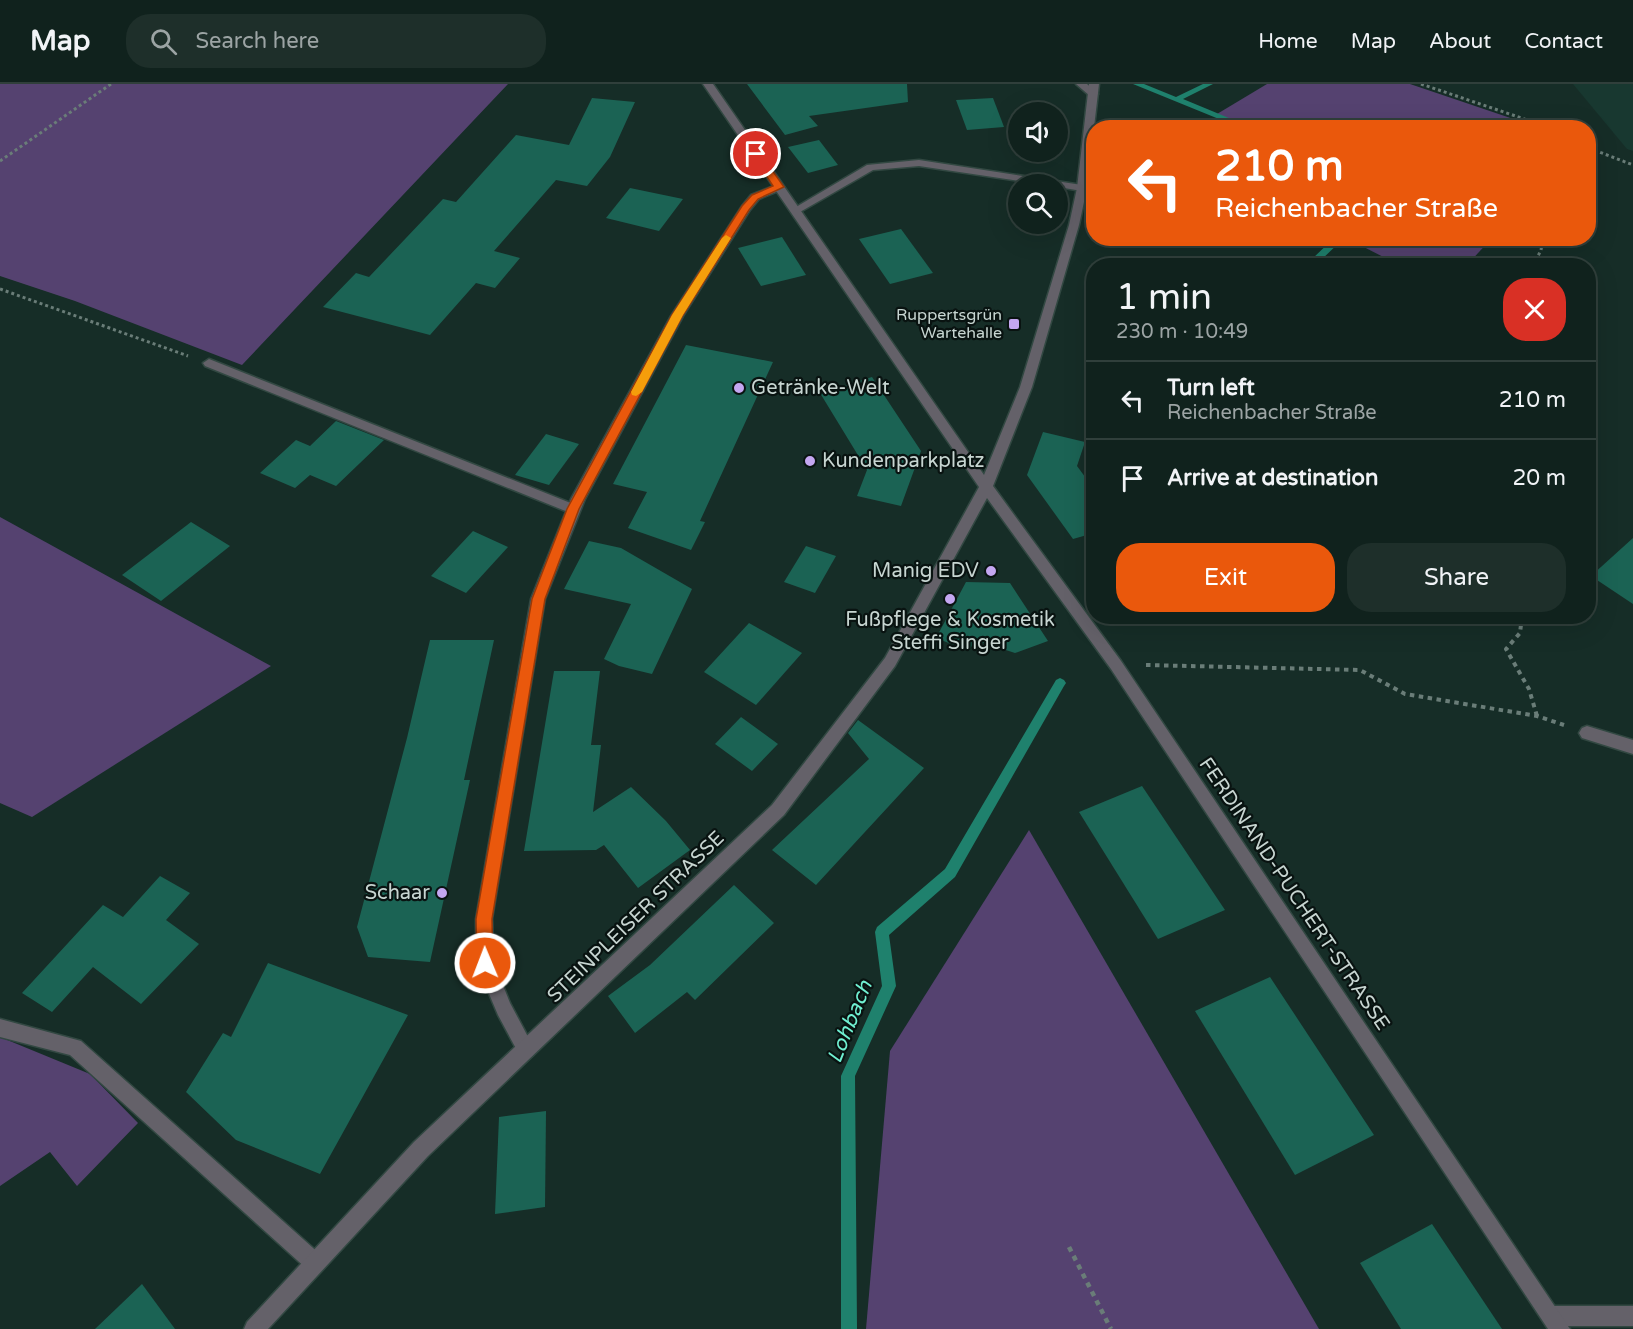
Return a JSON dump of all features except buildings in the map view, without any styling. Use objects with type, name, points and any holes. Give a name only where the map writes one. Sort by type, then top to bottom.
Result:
[{"type":"street","name":"FERDINAND-PUCHERT-STRASSE","points":[[708,84],[986,487],[1086,624]]},
{"type":"street","points":[[1081,84],[1094,88]]},
{"type":"street","name":"STEINPLEISER STRASSE","points":[[1090,120],[1094,88]]},
{"type":"street","name":"STEINPLEISER STRASSE","points":[[254,1329],[421,1149],[778,810],[890,662],[986,487],[1026,387],[1073,228],[1082,188],[1086,155]]},
{"type":"street","points":[[796,210],[871,167],[920,163],[1082,188]]},
{"type":"street","points":[[526,1050],[504,1009],[485,963],[484,919],[538,599],[573,509],[677,315],[755,197],[779,187]]},
{"type":"street","points":[[209,363],[573,509]]},
{"type":"street","name":"FERDINAND-PUCHERT-STRASSE","points":[[1086,624],[1116,665],[1556,1323]]},
{"type":"street","points":[[1587,733],[1633,747]]},
{"type":"street","points":[[0,1028],[75,1047],[315,1263]]},
{"type":"street","points":[[1556,1323],[1633,1316]]},
{"type":"path","points":[[0,161],[111,84]]},
{"type":"path","points":[[1421,84],[1527,120]]},
{"type":"path","points":[[1596,152],[1633,165]]},
{"type":"path","points":[[0,289],[209,363]]},
{"type":"path","points":[[1521,624],[1520,633],[1506,649],[1529,689],[1536,716]]},
{"type":"path","points":[[1116,665],[1360,670],[1405,694],[1536,716],[1587,733]]},
{"type":"path","points":[[1069,1247],[1111,1329]]},
{"type":"shaded area","points":[[0,84],[508,84],[242,365],[75,301],[0,276]]},
{"type":"shaded area","points":[[1267,84],[1410,84],[1516,120],[1233,120],[1217,114]]},
{"type":"shaded area","points":[[1573,84],[1633,84],[1633,151],[1627,149]]},
{"type":"shaded area","points":[[1362,246],[1485,246],[1473,258],[1385,258]]},
{"type":"shaded area","points":[[0,517],[271,666],[32,817],[0,803]]},
{"type":"shaded area","points":[[1029,830],[1319,1329],[866,1329],[890,1051]]},
{"type":"shaded area","points":[[0,1037],[90,1074],[138,1123],[77,1186],[50,1152],[0,1186]]},
{"type":"waterway","name":"Lohbach","points":[[1137,84],[1229,120]]},
{"type":"waterway","points":[[1177,99],[1209,84]]},
{"type":"waterway","name":"Lohbach","points":[[1318,258],[1331,246]]},
{"type":"waterway","name":"Lohbach","points":[[849,1329],[848,1076],[889,986],[882,932],[950,873],[1060,683]]},
{"type":"slow traffic","points":[[636,392],[677,315],[726,238]]},
{"type":"place","name":"Ruppertsgrün Wartehalle","points":[[1014,324]]},
{"type":"place","name":"Getränke-Welt","points":[[739,388]]},
{"type":"place","name":"Kundenparkplatz","points":[[810,461]]},
{"type":"place","name":"Manig EDV","points":[[991,571]]},
{"type":"place","name":"Fußpflege & Kosmetik Steffi Singer","points":[[950,599]]},
{"type":"place","name":"Schaar","points":[[442,893]]},
{"type":"route","points":[[485,963],[484,919],[538,599],[573,509],[677,315],[746,208],[755,197],[779,187],[756,154]]}]
